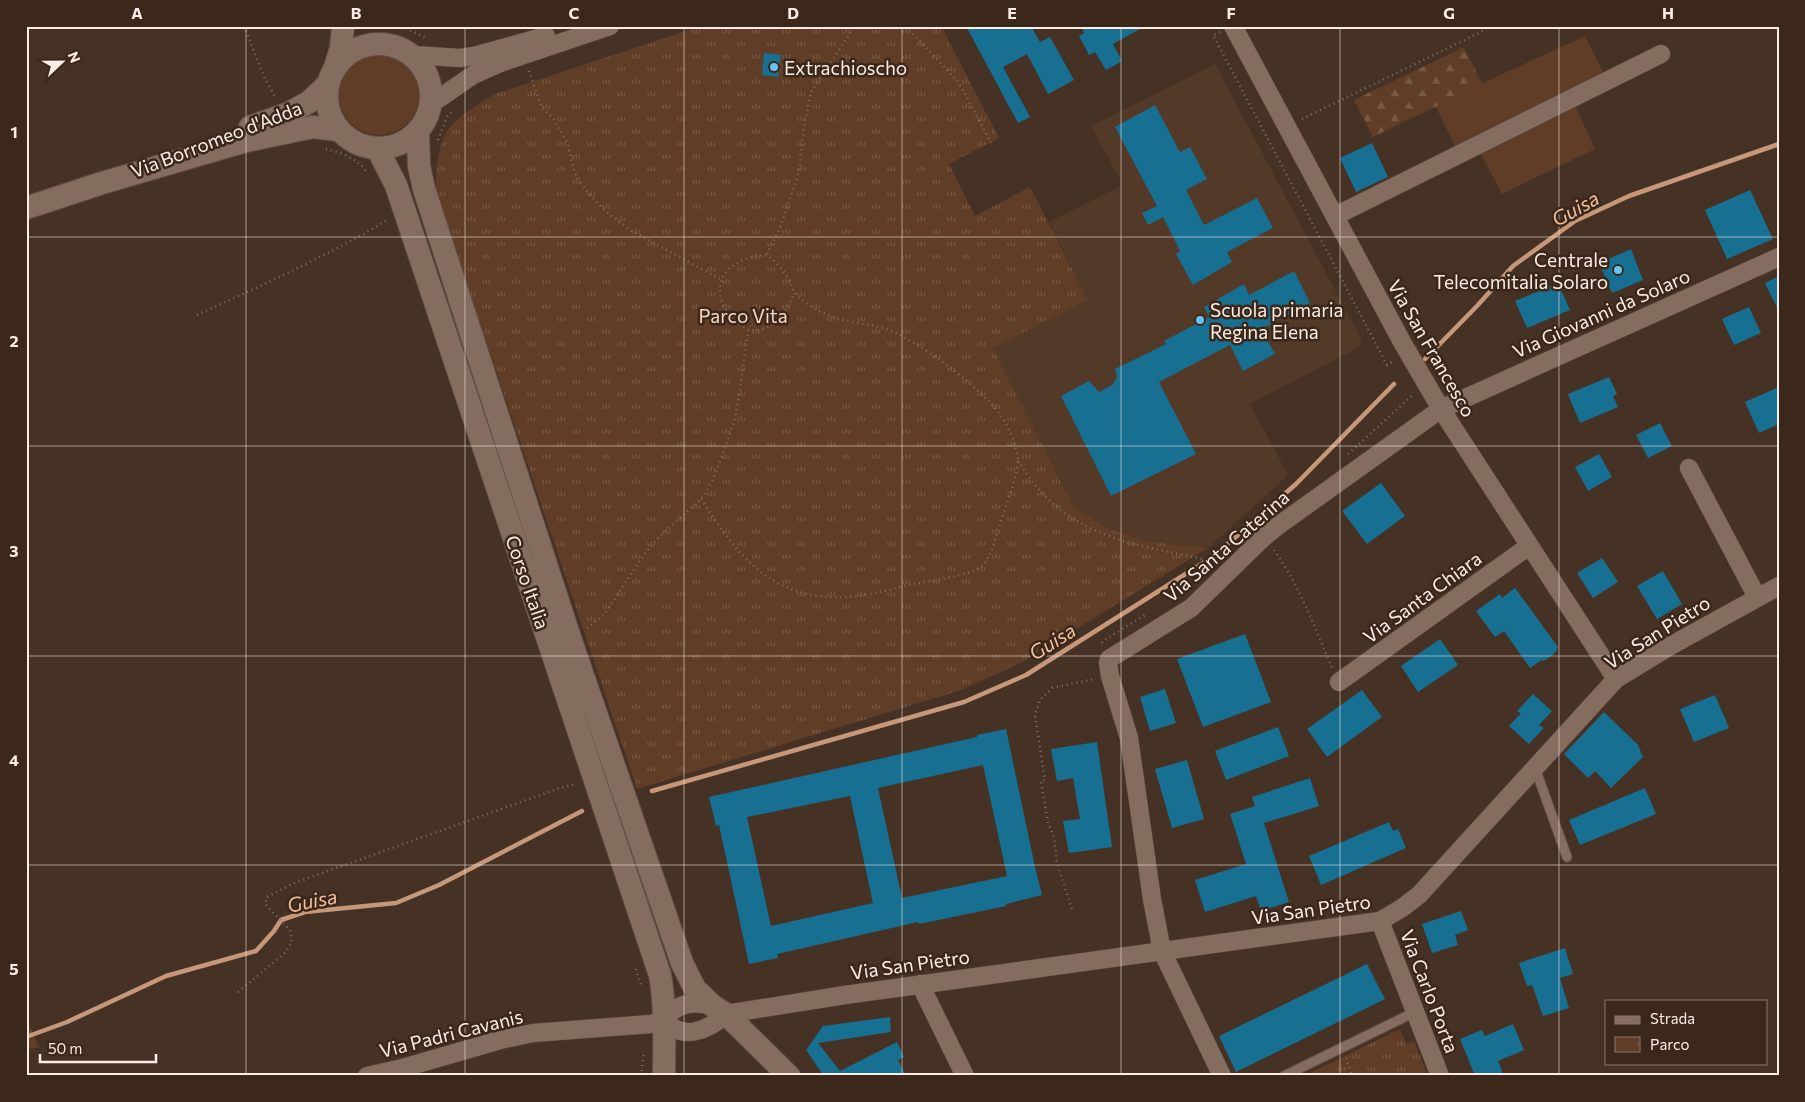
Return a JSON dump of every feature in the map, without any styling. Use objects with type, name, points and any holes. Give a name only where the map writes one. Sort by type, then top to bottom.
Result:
[{"type":"street","points":[[344,26],[341,48],[326,86],[327,106],[339,130],[356,142],[377,148],[391,147],[404,142],[418,132],[426,120],[431,104],[428,75],[409,41]]},
{"type":"street","points":[[378,26],[449,58],[474,56],[583,26]]},
{"type":"street","points":[[431,104],[473,75],[500,63],[610,26]]},
{"type":"street","name":"Via San Francesco","points":[[1229,28],[1287,127],[1402,342],[1441,409],[1616,679]]},
{"type":"street","points":[[336,64],[348,52],[363,45],[409,41]]},
{"type":"street","points":[[1335,216],[1661,54]]},
{"type":"street","name":"Via Borromeo d'Adda","points":[[102,183],[289,113],[309,102],[326,86]]},
{"type":"street","name":"Via Borromeo d'Adda","points":[[26,208],[102,183],[286,131],[313,127],[339,130]]},
{"type":"street","name":"Corso Italia","points":[[418,132],[419,166],[424,189],[570,638],[679,953],[695,989],[720,1010]]},
{"type":"street","name":"Corso Italia","points":[[377,148],[396,185],[660,975],[664,997],[665,1020],[664,1076]]},
{"type":"street","name":"Via Giovanni da Solaro","points":[[1441,409],[1779,257]]},
{"type":"street","name":"Via Santa Caterina","points":[[1106,652],[1191,608],[1264,537],[1286,519],[1441,409]]},
{"type":"street","points":[[1689,468],[1757,597]]},
{"type":"street","name":"Via Santa Chiara","points":[[1339,682],[1529,546]]},
{"type":"street","name":"Via San Pietro","points":[[720,1010],[1162,952],[1380,921],[1419,895],[1616,679],[1672,645],[1779,586]]},
{"type":"street","points":[[1106,652],[1110,676],[1129,738],[1152,899],[1162,952],[1222,1076]]},
{"type":"street","name":"Via Carlo Porta","points":[[1380,921],[1440,1076]]},
{"type":"street","points":[[920,984],[965,1076]]},
{"type":"street","points":[[720,1010],[717,1023],[696,1031],[685,1032],[671,1028],[665,1020],[676,1007],[693,1002],[720,1010],[789,1076]]},
{"type":"street","name":"Via Padri Cavanis","points":[[367,1076],[533,1033],[651,1024],[665,1020]]},
{"type":"lane","points":[[1535,768],[1567,857]]},
{"type":"lane","points":[[1284,1076],[1414,1012]]},
{"type":"path","points":[[244,26],[265,79],[274,95],[289,113]]},
{"type":"path","points":[[767,255],[780,228],[799,172],[804,126],[811,92],[855,26]]},
{"type":"path","points":[[906,26],[959,83],[991,143]]},
{"type":"path","points":[[1229,28],[1213,35],[1387,365],[1394,361]]},
{"type":"path","points":[[1287,127],[1483,31]]},
{"type":"path","points":[[529,71],[542,108],[552,116],[567,142],[575,173],[586,190],[603,209],[628,229],[722,280]]},
{"type":"path","points":[[438,147],[438,138],[448,115],[455,109]]},
{"type":"path","points":[[321,148],[338,152],[363,166],[367,172]]},
{"type":"path","points":[[197,315],[305,265],[359,237],[403,210]]},
{"type":"path","points":[[794,294],[779,320],[760,329],[748,330],[735,321],[724,307],[720,298],[724,274],[731,266],[742,260],[767,255],[784,272],[794,294],[819,311],[830,317],[884,328],[903,336],[952,370],[986,397],[999,412],[1009,428],[1018,461],[1040,490],[1055,505],[1092,529],[1116,539],[1144,547],[1218,562],[1211,568]]},
{"type":"path","points":[[570,638],[590,626],[604,614],[652,545],[689,508],[701,499],[717,470],[734,422],[748,330]]},
{"type":"path","points":[[1342,460],[1418,391]]},
{"type":"path","points":[[701,499],[727,539],[757,569],[773,580],[787,588],[805,594],[849,597],[951,577],[980,568],[990,554],[1018,461]]},
{"type":"path","points":[[1264,537],[1291,576],[1339,682]]},
{"type":"path","points":[[1106,652],[1103,641],[1145,615]]},
{"type":"path","points":[[1072,909],[1058,863],[1054,837],[1048,824],[1041,781],[1045,780],[1035,715],[1044,694],[1052,688],[1110,676]]},
{"type":"path","points":[[238,992],[285,953],[292,942],[290,930],[265,904],[267,897],[292,884],[316,875],[560,788],[595,780]]},
{"type":"path","points":[[634,960],[642,988]]},
{"type":"path","points":[[1342,1048],[1352,1076]]},
{"type":"shaded area","name":"Scuola primaria Regina Elena","points":[[1215,64],[1361,339],[1361,346],[1250,404],[1288,475],[1208,548],[1151,542],[1112,530],[1074,508],[993,348],[1088,300],[1049,222],[1123,185],[1091,126]]},
{"type":"green space","name":"Parco Vita","points":[[701,26],[941,26],[999,138],[949,164],[975,216],[1030,187],[1088,300],[993,348],[1074,508],[1112,530],[1151,542],[1208,548],[1021,663],[961,690],[637,789],[437,195],[437,171],[439,152],[448,130],[477,105],[495,94]]},
{"type":"green space","points":[[1585,36],[1604,73],[1455,146],[1435,105]]},
{"type":"green space","points":[[1464,47],[1482,84],[1373,137],[1354,100]]},
{"type":"green space","points":[[371,55],[387,55],[408,66],[419,87],[419,103],[408,124],[387,135],[371,135],[357,129],[345,117],[339,103],[339,87],[345,73],[357,61]]},
{"type":"green space","points":[[1576,107],[1595,149],[1502,194],[1481,154]]},
{"type":"green space","points":[[26,1019],[39,1047],[26,1050]]},
{"type":"green space","points":[[1400,1029],[1406,1044],[1414,1041],[1428,1076],[1304,1076]]},
{"type":"building","points":[[966,26],[1031,26],[1040,42],[1050,37],[1074,80],[1048,94],[1027,54],[1003,67],[1030,117],[1018,123]]},
{"type":"building","points":[[1081,26],[1145,26],[1113,44],[1122,61],[1106,70],[1095,52],[1089,55],[1079,36],[1084,33]]},
{"type":"building","points":[[764,53],[781,55],[778,77],[762,75]]},
{"type":"building","points":[[1155,105],[1180,152],[1190,147],[1207,179],[1186,190],[1204,225],[1257,198],[1273,228],[1227,252],[1232,262],[1193,285],[1176,254],[1180,251],[1163,217],[1148,225],[1142,213],[1157,206],[1115,127]]},
{"type":"building","points":[[1372,143],[1388,177],[1356,192],[1340,158]]},
{"type":"building","points":[[1750,190],[1773,239],[1727,259],[1705,210]]},
{"type":"building","points":[[1631,249],[1643,280],[1612,293],[1599,263]]},
{"type":"building","points":[[1294,271],[1310,303],[1261,329],[1275,354],[1243,371],[1230,345],[1159,382],[1196,454],[1111,496],[1061,396],[1089,381],[1099,392],[1112,385],[1117,378],[1115,369],[1166,344],[1164,341],[1209,317],[1204,307],[1244,284],[1249,295]]},
{"type":"building","points":[[1779,276],[1779,312],[1765,283]]},
{"type":"building","points":[[1558,283],[1570,310],[1527,328],[1515,301]]},
{"type":"building","points":[[1749,307],[1761,333],[1734,345],[1722,319]]},
{"type":"building","points":[[1609,377],[1617,394],[1613,396],[1618,407],[1580,423],[1568,394]]},
{"type":"building","points":[[1779,387],[1779,424],[1759,433],[1745,402]]},
{"type":"building","points":[[1660,423],[1672,446],[1648,458],[1636,435]]},
{"type":"building","points":[[1599,454],[1612,477],[1588,491],[1575,467]]},
{"type":"building","points":[[1381,483],[1405,516],[1367,544],[1342,511]]},
{"type":"building","points":[[1602,558],[1618,582],[1593,598],[1577,573]]},
{"type":"building","points":[[1663,571],[1682,604],[1657,619],[1637,586]]},
{"type":"building","points":[[1515,588],[1558,647],[1555,653],[1530,668],[1504,631],[1495,637],[1476,611],[1500,594],[1502,598]]},
{"type":"building","points":[[1245,634],[1271,702],[1203,727],[1177,659]]},
{"type":"building","points":[[1440,639],[1458,665],[1418,692],[1401,666]]},
{"type":"building","points":[[1165,689],[1176,723],[1150,731],[1140,697]]},
{"type":"building","points":[[1362,690],[1382,717],[1327,757],[1307,729]]},
{"type":"building","points":[[1533,694],[1552,711],[1539,725],[1544,728],[1529,744],[1509,726],[1521,713],[1517,711]]},
{"type":"building","points":[[1715,695],[1729,728],[1694,742],[1680,709]]},
{"type":"building","points":[[1604,712],[1638,745],[1643,757],[1611,788],[1595,771],[1588,778],[1564,754]]},
{"type":"building","points":[[1278,727],[1289,756],[1226,780],[1215,751]]},
{"type":"building","points":[[1006,729],[1042,895],[1006,904],[1006,906],[919,924],[918,922],[777,954],[778,958],[749,964],[719,825],[716,826],[709,797],[977,737],[977,735]],"holes":[[[983,765],[1007,876],[902,898],[878,788]],[[850,796],[873,903],[771,926],[747,817]]]},
{"type":"building","points":[[1097,742],[1112,847],[1069,853],[1063,821],[1080,819],[1073,778],[1057,781],[1051,749]]},
{"type":"building","points":[[1187,760],[1204,819],[1172,828],[1155,769]]},
{"type":"building","points":[[1310,778],[1319,806],[1264,823],[1289,902],[1261,911],[1256,896],[1205,912],[1195,880],[1246,864],[1230,814],[1255,806],[1252,797]]},
{"type":"building","points":[[1645,788],[1656,814],[1580,845],[1569,820]]},
{"type":"building","points":[[1389,822],[1393,831],[1398,829],[1406,848],[1321,885],[1309,856]]},
{"type":"building","points":[[1461,911],[1468,930],[1455,935],[1458,945],[1432,953],[1422,924]]},
{"type":"building","points":[[1565,948],[1573,974],[1560,978],[1569,1008],[1543,1016],[1532,985],[1527,986],[1519,963]]},
{"type":"building","points":[[1367,964],[1385,999],[1236,1072],[1219,1036]]},
{"type":"building","points":[[890,1017],[891,1032],[818,1043],[840,1071],[897,1042],[904,1057],[898,1060],[906,1076],[824,1076],[806,1050],[823,1026]]},
{"type":"building","points":[[1513,1024],[1524,1050],[1498,1061],[1504,1076],[1475,1076],[1460,1039],[1482,1030],[1485,1036]]},
{"type":"waterway","name":"Guisa","points":[[1425,359],[1513,266],[1575,221],[1629,196],[1779,144]]},
{"type":"waterway","name":"Guisa","points":[[652,791],[964,702],[1026,675],[1214,556],[1296,484],[1394,384]]},
{"type":"waterway","name":"Guisa","points":[[26,1037],[67,1022],[166,976],[256,951],[281,920],[305,912],[396,903],[439,885],[582,811]]},
{"type":"place","name":"Extrachioscho","points":[[774,67]]},
{"type":"place","name":"Centrale Telecomitalia Solaro","points":[[1618,270]]},
{"type":"place","name":"Scuola primaria Regina Elena","points":[[1200,320]]}]
